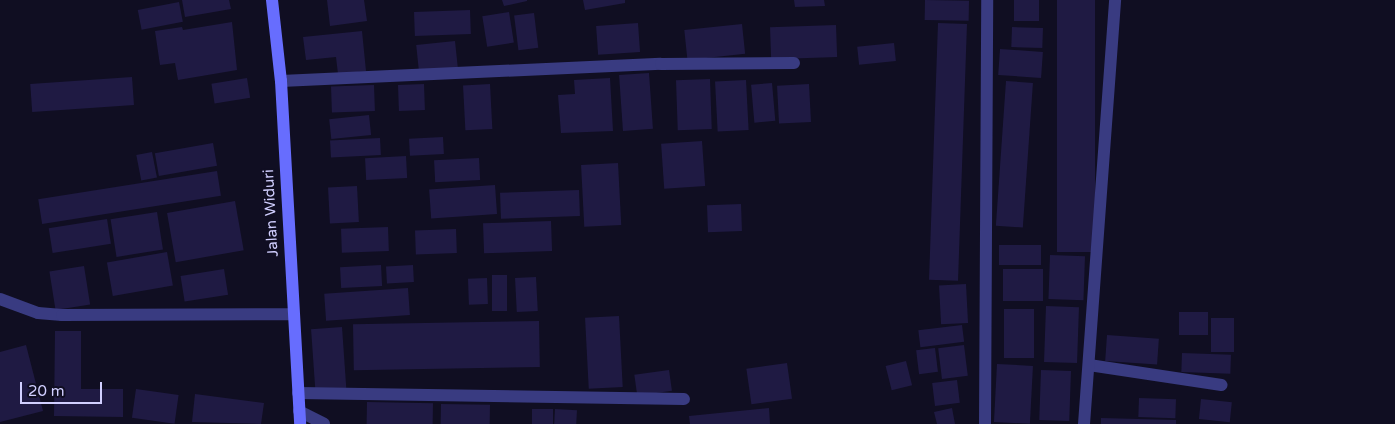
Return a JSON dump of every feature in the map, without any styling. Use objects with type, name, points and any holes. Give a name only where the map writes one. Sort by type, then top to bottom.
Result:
[{"type":"main road","name":"Jalan Widuri","points":[[272,0],[281,81],[292,314],[300,418]]},
{"type":"street","points":[[985,424],[987,0]]},
{"type":"street","points":[[1084,424],[1115,0]]},
{"type":"street","points":[[281,81],[661,64],[794,63]]},
{"type":"street","points":[[0,299],[38,312],[62,315],[292,314]]},
{"type":"street","points":[[1088,365],[1222,385]]},
{"type":"street","points":[[298,393],[684,399]]},
{"type":"street","points":[[300,418],[324,424]]},
{"type":"building","points":[[182,0],[229,0],[231,9],[185,17]]},
{"type":"building","points":[[327,0],[364,0],[367,21],[330,26]]},
{"type":"building","points":[[502,0],[527,0],[527,1],[504,6]]},
{"type":"building","points":[[583,0],[625,0],[625,3],[585,10]]},
{"type":"building","points":[[794,0],[824,0],[825,6],[795,7]]},
{"type":"building","points":[[925,0],[969,1],[969,21],[925,20]]},
{"type":"building","points":[[1014,0],[1039,0],[1039,21],[1014,21]]},
{"type":"building","points":[[1057,0],[1095,0],[1095,252],[1057,252]]},
{"type":"building","points":[[179,2],[183,22],[142,30],[138,10]]},
{"type":"building","points":[[470,10],[471,34],[415,36],[414,12]]},
{"type":"building","points":[[509,12],[514,43],[487,47],[482,16]]},
{"type":"building","points":[[534,13],[538,48],[518,50],[514,15]]},
{"type":"building","points":[[232,22],[237,70],[178,80],[175,63],[160,65],[155,31],[182,27],[183,30]]},
{"type":"building","points":[[638,23],[640,52],[598,55],[596,26]]},
{"type":"building","points":[[938,23],[967,24],[958,281],[929,280]]},
{"type":"building","points":[[742,24],[745,54],[687,60],[684,30]]},
{"type":"building","points":[[836,25],[837,57],[771,59],[770,27]]},
{"type":"building","points":[[1012,27],[1043,28],[1042,48],[1011,47]]},
{"type":"building","points":[[362,31],[366,71],[338,74],[336,57],[306,60],[303,37]]},
{"type":"building","points":[[455,41],[458,68],[419,72],[416,45]]},
{"type":"building","points":[[894,43],[896,61],[859,65],[857,47]]},
{"type":"building","points":[[1000,49],[1043,52],[1041,78],[998,75]]},
{"type":"building","points":[[649,73],[653,129],[623,131],[619,75]]},
{"type":"building","points":[[132,77],[134,105],[32,112],[30,84]]},
{"type":"building","points":[[247,78],[250,98],[215,103],[211,84]]},
{"type":"building","points":[[610,78],[613,131],[561,133],[558,95],[575,94],[574,80]]},
{"type":"building","points":[[710,79],[712,129],[678,130],[676,80]]},
{"type":"building","points":[[746,80],[749,130],[718,132],[715,82]]},
{"type":"building","points":[[1006,81],[1033,83],[1023,228],[996,226]]},
{"type":"building","points":[[772,83],[775,121],[754,123],[751,85]]},
{"type":"building","points":[[424,84],[425,110],[399,111],[398,85]]},
{"type":"building","points":[[490,84],[492,129],[465,130],[463,85]]},
{"type":"building","points":[[809,84],[811,122],[779,124],[777,86]]},
{"type":"building","points":[[374,85],[375,111],[332,112],[331,87]]},
{"type":"building","points":[[369,115],[371,135],[331,139],[329,119]]},
{"type":"building","points":[[443,137],[444,154],[410,156],[409,139]]},
{"type":"building","points":[[380,138],[381,155],[331,158],[330,141]]},
{"type":"building","points":[[702,141],[705,186],[664,189],[661,144]]},
{"type":"building","points":[[213,143],[217,166],[159,176],[155,153]]},
{"type":"building","points":[[152,152],[157,178],[141,181],[136,155]]},
{"type":"building","points":[[406,156],[407,178],[366,180],[365,158]]},
{"type":"building","points":[[479,158],[480,180],[435,182],[434,160]]},
{"type":"building","points":[[618,163],[621,225],[584,227],[581,165]]},
{"type":"building","points":[[217,171],[221,196],[42,224],[38,199]]},
{"type":"building","points":[[495,185],[497,214],[431,219],[429,190]]},
{"type":"building","points":[[357,186],[359,222],[330,223],[328,188]]},
{"type":"building","points":[[579,190],[580,216],[501,219],[500,193]]},
{"type":"building","points":[[235,201],[244,250],[176,262],[167,213]]},
{"type":"building","points":[[741,204],[742,231],[708,232],[707,205]]},
{"type":"building","points":[[157,212],[163,250],[117,257],[111,219]]},
{"type":"building","points":[[107,219],[111,244],[53,253],[49,228]]},
{"type":"building","points":[[551,221],[552,251],[484,253],[483,223]]},
{"type":"building","points":[[388,227],[389,251],[342,253],[341,229]]},
{"type":"building","points":[[456,229],[457,253],[416,254],[415,230]]},
{"type":"building","points":[[999,245],[1041,245],[1041,265],[999,265]]},
{"type":"building","points":[[167,252],[173,285],[113,296],[107,263]]},
{"type":"building","points":[[1050,255],[1085,256],[1083,300],[1048,299]]},
{"type":"building","points":[[381,265],[382,286],[341,288],[340,267]]},
{"type":"building","points":[[413,265],[414,282],[387,283],[386,266]]},
{"type":"building","points":[[84,266],[90,305],[56,310],[49,271]]},
{"type":"building","points":[[224,269],[228,295],[185,302],[181,276]]},
{"type":"building","points":[[1003,269],[1043,269],[1043,301],[1003,301]]},
{"type":"building","points":[[492,275],[507,275],[507,311],[492,311]]},
{"type":"building","points":[[536,277],[538,311],[517,312],[515,278]]},
{"type":"building","points":[[487,278],[488,304],[469,305],[468,279]]},
{"type":"building","points":[[966,284],[968,323],[941,324],[939,285]]},
{"type":"building","points":[[408,288],[410,315],[326,321],[324,294]]},
{"type":"building","points":[[1046,306],[1079,307],[1077,363],[1044,362]]},
{"type":"building","points":[[1004,309],[1034,309],[1034,358],[1004,358]]},
{"type":"building","points":[[1179,312],[1208,312],[1208,335],[1179,335]]},
{"type":"building","points":[[619,316],[623,387],[589,389],[585,318]]},
{"type":"building","points":[[1211,318],[1234,318],[1234,352],[1211,352]]},
{"type":"building","points":[[539,321],[540,367],[354,370],[353,324]]},
{"type":"building","points":[[962,325],[964,342],[920,347],[918,330]]},
{"type":"building","points":[[342,327],[347,395],[316,397],[311,329]]},
{"type":"building","points":[[55,331],[81,331],[81,389],[123,389],[123,417],[54,416]]},
{"type":"building","points":[[1107,335],[1159,339],[1157,365],[1105,361]]},
{"type":"building","points":[[26,345],[43,411],[0,422],[0,352]]},
{"type":"building","points":[[964,345],[968,376],[942,379],[938,348]]},
{"type":"building","points":[[935,348],[938,372],[919,374],[916,350]]},
{"type":"building","points":[[1182,353],[1231,355],[1230,374],[1181,372]]},
{"type":"building","points":[[906,361],[912,385],[892,390],[886,366]]},
{"type":"building","points":[[787,363],[792,399],[751,404],[746,369]]},
{"type":"building","points":[[997,364],[1033,366],[1030,424],[994,422]]},
{"type":"building","points":[[669,370],[672,391],[637,396],[634,375]]},
{"type":"building","points":[[1041,370],[1071,371],[1069,421],[1039,420]]},
{"type":"building","points":[[957,380],[960,403],[935,406],[932,383]]},
{"type":"building","points":[[136,389],[179,395],[175,424],[132,418]]},
{"type":"building","points":[[195,394],[264,403],[261,424],[192,422]]},
{"type":"building","points":[[1139,398],[1176,399],[1175,418],[1138,417]]},
{"type":"building","points":[[1201,399],[1232,402],[1230,422],[1199,419]]},
{"type":"building","points":[[367,402],[433,403],[433,424],[367,424]]},
{"type":"building","points":[[441,404],[490,405],[490,424],[441,424]]},
{"type":"building","points":[[769,408],[770,424],[690,424],[689,416]]},
{"type":"building","points":[[952,408],[955,424],[937,424],[934,412]]},
{"type":"building","points":[[532,409],[553,409],[553,424],[532,424]]},
{"type":"building","points":[[555,409],[577,410],[576,424],[554,424]]},
{"type":"building","points":[[1101,418],[1176,420],[1176,424],[1101,424]]}]
